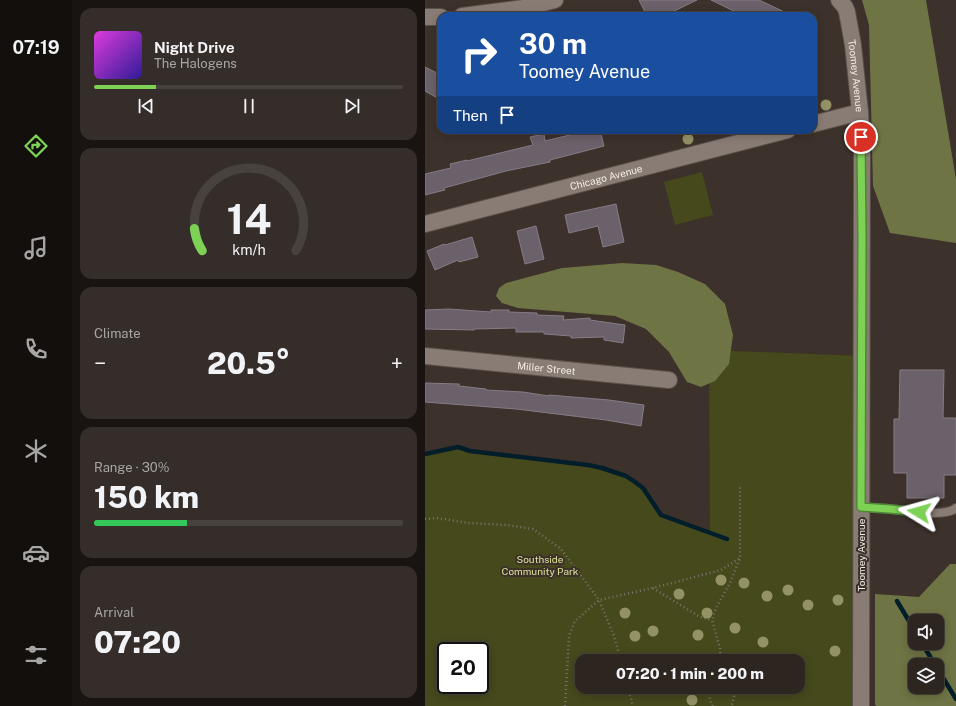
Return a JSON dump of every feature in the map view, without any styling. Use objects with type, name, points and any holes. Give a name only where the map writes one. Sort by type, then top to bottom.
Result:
[{"type":"street","points":[[493,12],[524,8],[555,0]]},
{"type":"street","name":"Toomey Avenue","points":[[839,0],[847,12],[853,45],[861,146],[861,706]]},
{"type":"street","points":[[425,17],[437,17]]},
{"type":"street","points":[[817,123],[859,112]]},
{"type":"street","name":"Chicago Avenue","points":[[425,224],[773,134]]},
{"type":"street","name":"Miller Street","points":[[425,356],[669,380]]},
{"type":"lane","points":[[861,507],[919,512],[947,512],[956,508]]},
{"type":"path","points":[[720,654],[712,620],[716,608],[730,583],[740,558],[740,485]]},
{"type":"path","points":[[425,519],[437,518],[469,523],[507,525],[533,529],[561,549],[599,600],[614,636],[619,654]]},
{"type":"path","points":[[565,706],[569,636],[575,621],[599,600],[653,588],[721,570],[740,558]]},
{"type":"path","points":[[653,588],[700,617],[712,620]]},
{"type":"path","points":[[630,694],[633,706]]},
{"type":"path","points":[[710,694],[709,699],[712,706]]},
{"type":"path","points":[[732,705],[733,694]]},
{"type":"green space","points":[[862,0],[926,0],[956,179],[956,243],[890,233],[873,186],[869,25]]},
{"type":"green space","points":[[702,172],[713,215],[675,225],[664,182]]},
{"type":"green space","points":[[622,263],[656,265],[678,272],[705,284],[725,304],[733,335],[729,364],[715,381],[701,387],[687,382],[669,352],[646,329],[615,316],[518,308],[502,303],[496,296],[499,288],[506,283],[562,268]]},
{"type":"green space","name":"Southside Community Park","points":[[709,350],[861,356],[861,706],[425,706],[425,454],[458,447],[470,451],[602,468],[626,476],[643,488],[661,515],[710,533]]},
{"type":"green space","points":[[950,564],[956,564],[956,706],[875,705],[875,594],[919,597]]},
{"type":"building","points":[[639,0],[697,0],[672,12],[645,12]]},
{"type":"building","points":[[711,0],[759,0],[784,12],[736,12]]},
{"type":"building","points":[[425,67],[437,73],[437,98],[425,91]]},
{"type":"building","points":[[544,134],[545,141],[574,134],[601,134],[604,146],[550,160],[550,162],[506,171],[444,188],[445,190],[425,195],[425,174],[451,168],[450,164],[533,145],[530,137]]},
{"type":"building","points":[[616,204],[624,242],[603,247],[598,226],[569,233],[565,215]]},
{"type":"building","points":[[536,226],[544,259],[525,264],[517,231]]},
{"type":"building","points":[[472,237],[478,257],[459,262],[458,260],[435,270],[427,251],[444,244],[445,245]]},
{"type":"building","points":[[449,309],[491,312],[491,310],[509,310],[509,312],[564,316],[563,320],[590,318],[590,320],[625,325],[623,343],[604,340],[604,337],[571,338],[571,336],[544,334],[544,332],[516,332],[516,328],[474,330],[425,329],[425,310]]},
{"type":"building","points":[[900,370],[944,370],[943,418],[956,418],[956,475],[944,475],[944,498],[907,498],[907,473],[894,473],[894,419],[899,419]]},
{"type":"building","points":[[425,383],[459,384],[459,386],[486,390],[609,400],[644,405],[641,426],[606,420],[516,409],[425,402]]},
{"type":"waterway","points":[[425,454],[458,447],[470,451],[602,468],[626,476],[643,488],[661,515],[727,539]]},
{"type":"waterway","points":[[897,601],[908,619]]},
{"type":"waterway","points":[[926,650],[931,658]]},
{"type":"waterway","points":[[944,679],[956,699]]},
{"type":"route","points":[[861,137],[861,507],[919,512]]}]
